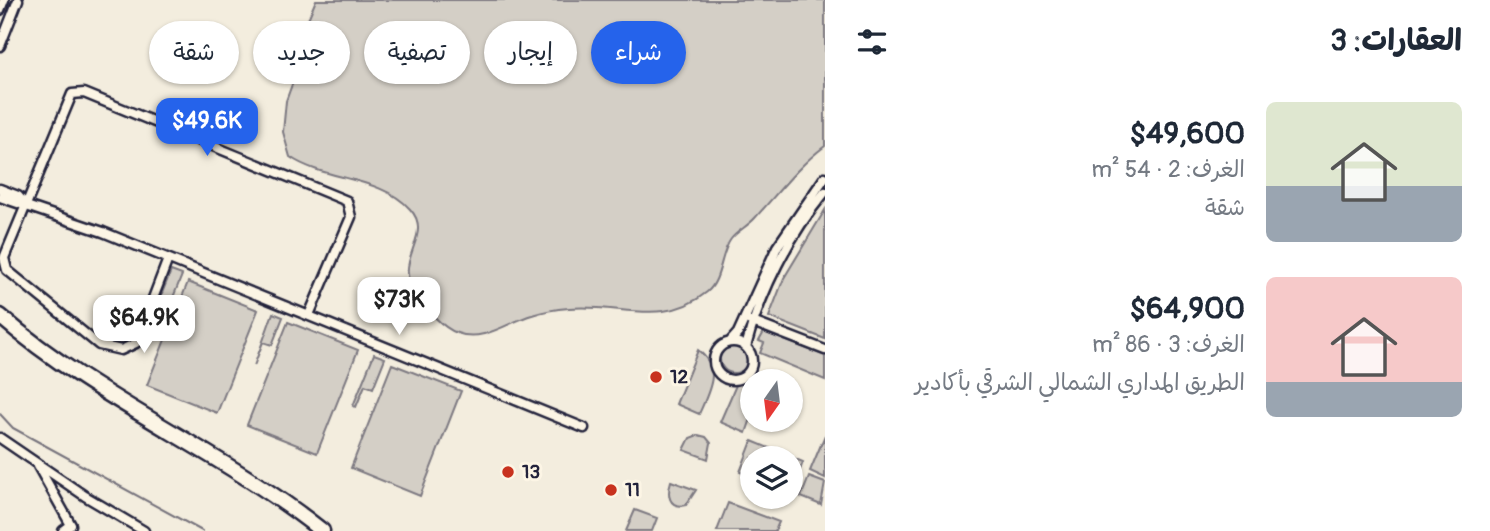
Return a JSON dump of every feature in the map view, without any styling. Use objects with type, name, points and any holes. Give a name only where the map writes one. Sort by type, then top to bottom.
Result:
[{"type":"highway","points":[[0,316],[33,344],[277,498],[322,531]]},
{"type":"highway","points":[[0,328],[78,384],[308,531]]},
{"type":"street","points":[[0,10],[4,0]]},
{"type":"street","points":[[0,46],[18,0]]},
{"type":"street","points":[[169,259],[136,343],[130,348],[111,350],[99,345],[12,276],[4,263],[66,102],[72,94],[83,93],[347,201],[351,217],[309,316]]},
{"type":"street","points":[[825,177],[776,247],[744,318],[730,342],[720,347],[715,356],[716,367],[726,378],[738,379],[749,371],[752,360],[746,347],[754,323],[792,238],[825,192]]},
{"type":"street","points":[[0,188],[18,196],[25,204]]},
{"type":"street","points":[[0,197],[25,204],[235,285],[584,428]]},
{"type":"street","points":[[744,318],[825,350]]},
{"type":"street","points":[[730,342],[746,347]]},
{"type":"street","points":[[1,441],[144,531]]},
{"type":"street","points":[[36,463],[69,529]]},
{"type":"shaded area","points":[[316,0],[825,0],[825,146],[797,171],[752,221],[736,233],[727,245],[716,281],[707,292],[691,303],[657,312],[588,307],[560,309],[523,318],[486,334],[457,333],[435,318],[410,284],[409,261],[418,230],[417,219],[410,209],[384,190],[319,171],[290,157],[283,132],[286,101],[292,84],[350,84],[350,21],[307,21]]},
{"type":"shaded area","points":[[825,210],[825,339],[769,317],[784,278]]},
{"type":"shaded area","points":[[171,271],[182,275],[170,305],[162,302],[153,325],[150,323]]},
{"type":"shaded area","points":[[188,282],[258,310],[217,413],[147,385]]},
{"type":"shaded area","points":[[273,313],[283,317],[272,345],[263,342],[254,366]]},
{"type":"shaded area","points":[[288,322],[358,350],[317,453],[247,425]]},
{"type":"shaded area","points":[[764,332],[825,356],[825,380],[760,353],[764,343],[759,341]]},
{"type":"shaded area","points":[[729,346],[739,346],[747,354],[747,364],[739,372],[729,372],[721,364],[721,354]]},
{"type":"shaded area","points":[[698,350],[705,357],[712,372],[710,388],[699,414],[676,404]]},
{"type":"shaded area","points":[[374,354],[385,358],[373,388],[365,385],[356,407],[353,406]]},
{"type":"shaded area","points":[[392,364],[461,391],[420,496],[351,468]]},
{"type":"shaded area","points":[[740,383],[740,430],[720,422],[736,385]]},
{"type":"shaded area","points":[[698,435],[706,437],[711,443],[708,459],[684,450],[690,438]]},
{"type":"shaded area","points":[[825,435],[825,478],[810,471]]},
{"type":"shaded area","points":[[752,441],[764,446],[750,446]]},
{"type":"shaded area","points":[[809,477],[825,483],[821,505],[803,498]]},
{"type":"shaded area","points":[[671,481],[696,490],[686,505],[672,503],[669,491]]},
{"type":"shaded area","points":[[728,503],[779,522],[775,531],[717,531]]},
{"type":"shaded area","points":[[635,510],[657,518],[652,531],[626,531]]},
{"type":"waterway","points":[[0,414],[13,428],[202,531]]},
{"type":"place","name":"12","points":[[656,377]]},
{"type":"place","name":"13","points":[[508,472]]},
{"type":"place","name":"11","points":[[611,490]]}]
